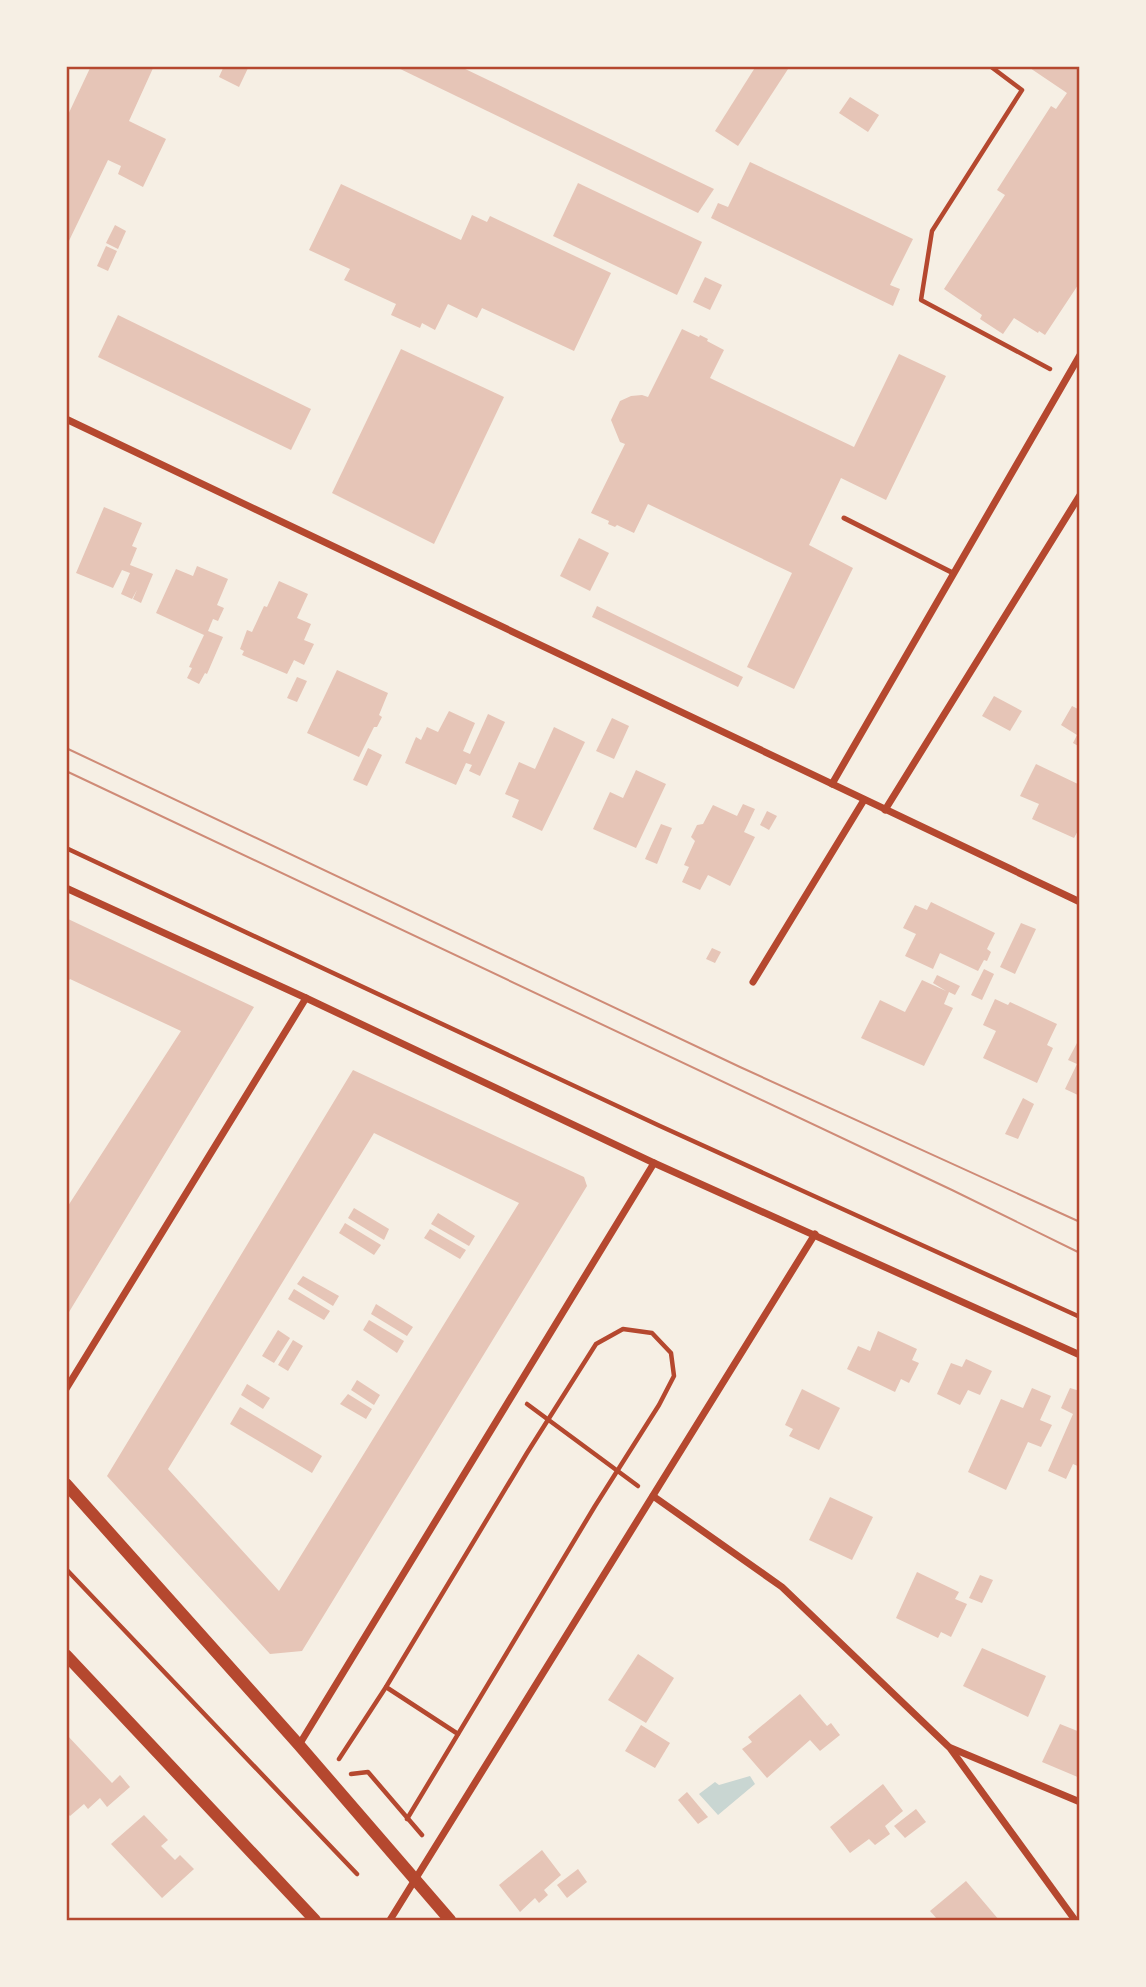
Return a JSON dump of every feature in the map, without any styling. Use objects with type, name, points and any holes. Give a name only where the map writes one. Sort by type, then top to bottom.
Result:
[{"type":"street","points":[[832,785],[1079,357]]},
{"type":"street","points":[[66,419],[1080,902]]},
{"type":"street","points":[[886,810],[1080,495]]},
{"type":"street","points":[[753,982],[864,800]]},
{"type":"street","points":[[66,888],[654,1163],[1080,1355]]},
{"type":"street","points":[[66,1389],[306,998]]},
{"type":"street","points":[[299,1745],[654,1163]]},
{"type":"street","points":[[390,1920],[815,1234]]},
{"type":"street","points":[[66,1484],[299,1745],[450,1920]]},
{"type":"street","points":[[653,1496],[782,1587],[950,1748],[1075,1920]]},
{"type":"street","points":[[66,1656],[315,1920]]},
{"type":"street","points":[[950,1748],[1080,1802]]},
{"type":"lane","points":[[844,518],[953,573]]},
{"type":"path","points":[[990,66],[1022,90],[932,231],[921,300],[1066,378]]},
{"type":"path","points":[[66,848],[678,1135],[1080,1317]]},
{"type":"path","points":[[327,1777],[386,1687],[597,1344],[623,1329],[652,1333],[671,1353],[674,1376],[659,1405],[407,1819]]},
{"type":"path","points":[[513,1394],[653,1496]]},
{"type":"path","points":[[66,1569],[357,1874]]},
{"type":"path","points":[[386,1687],[458,1734]]},
{"type":"path","points":[[327,1777],[368,1772],[434,1848]]},
{"type":"shaded area","points":[[750,1776],[755,1784],[718,1815],[699,1794],[715,1782],[719,1785]]},
{"type":"building","points":[[91,66],[154,66],[129,121],[166,139],[143,187],[118,174],[121,166],[108,160],[66,247],[66,119]]},
{"type":"building","points":[[224,66],[249,66],[239,87],[219,77]]},
{"type":"building","points":[[394,66],[459,66],[714,189],[698,213]]},
{"type":"building","points":[[756,66],[790,66],[738,146],[715,131]]},
{"type":"building","points":[[1027,66],[1080,66],[1080,282],[1045,335],[1014,318],[1003,334],[980,319],[982,315],[944,289],[1005,195],[997,190],[1051,106],[1056,109],[1067,93]]},
{"type":"building","points":[[850,97],[879,115],[868,132],[839,113]]},
{"type":"building","points":[[750,162],[913,239],[890,285],[900,289],[893,306],[711,218],[718,203],[728,207]]},
{"type":"building","points":[[578,183],[702,242],[677,295],[553,236]]},
{"type":"building","points":[[341,184],[461,240],[472,215],[487,222],[490,216],[611,273],[574,351],[482,308],[477,318],[448,304],[435,330],[422,323],[420,328],[391,315],[396,304],[344,280],[350,269],[309,250]]},
{"type":"building","points":[[115,225],[126,231],[118,249],[106,243]]},
{"type":"building","points":[[106,246],[117,251],[108,271],[97,266]]},
{"type":"building","points":[[705,277],[722,285],[710,310],[693,302]]},
{"type":"building","points":[[118,315],[311,409],[291,450],[98,357]]},
{"type":"building","points":[[682,329],[708,339],[707,341],[724,350],[710,378],[854,447],[899,354],[946,376],[886,500],[841,478],[809,545],[853,568],[794,689],[747,667],[792,573],[648,504],[634,533],[608,524],[609,521],[591,513],[625,444],[620,442],[611,420],[620,401],[631,396],[648,397]]},
{"type":"building","points":[[401,349],[504,397],[434,544],[332,493]]},
{"type":"building","points":[[104,507],[142,523],[132,546],[137,548],[130,565],[153,574],[141,603],[133,599],[137,590],[132,599],[121,594],[130,573],[122,570],[113,588],[76,573]]},
{"type":"building","points":[[579,538],[609,553],[590,591],[560,576]]},
{"type":"building","points":[[197,566],[228,579],[217,605],[224,608],[218,621],[213,619],[208,631],[223,637],[207,674],[205,673],[199,684],[187,678],[192,668],[189,667],[204,635],[156,613],[176,569],[193,576]]},
{"type":"building","points":[[279,581],[308,594],[297,618],[311,624],[304,640],[314,644],[304,665],[294,660],[287,674],[242,655],[244,651],[240,649],[247,630],[252,632]]},
{"type":"building","points":[[597,606],[743,677],[738,687],[592,617]]},
{"type":"building","points":[[337,670],[388,693],[379,715],[382,717],[359,757],[307,733]]},
{"type":"building","points":[[297,677],[307,681],[297,702],[287,698]]},
{"type":"building","points":[[994,696],[1022,711],[1010,731],[982,716]]},
{"type":"building","points":[[1072,706],[1080,710],[1080,747],[1073,743],[1077,735],[1061,725]]},
{"type":"building","points":[[449,711],[475,723],[463,751],[470,754],[488,714],[505,722],[480,776],[469,771],[472,765],[466,763],[456,785],[405,763],[416,737],[421,740],[427,727],[438,732]]},
{"type":"building","points":[[612,718],[629,726],[614,759],[596,751]]},
{"type":"building","points":[[554,727],[585,742],[542,831],[512,817],[519,800],[505,794],[519,762],[535,769]]},
{"type":"building","points":[[368,748],[382,755],[367,786],[353,780]]},
{"type":"building","points":[[1036,764],[1080,785],[1080,827],[1074,838],[1032,819],[1039,804],[1020,796]]},
{"type":"building","points":[[636,770],[666,784],[636,848],[593,829],[610,792],[623,798]]},
{"type":"building","points":[[743,804],[755,809],[744,832],[755,837],[730,886],[708,875],[700,890],[682,882],[689,867],[684,865],[695,841],[691,837],[697,825],[703,824],[713,805],[737,816]]},
{"type":"building","points":[[767,811],[777,816],[769,830],[760,825]]},
{"type":"building","points":[[661,824],[672,828],[657,864],[645,859]]},
{"type":"building","points":[[931,902],[995,933],[987,949],[991,952],[987,961],[984,960],[978,971],[940,953],[933,969],[905,956],[916,934],[903,928],[915,905],[927,910]]},
{"type":"building","points":[[66,918],[254,1007],[66,1317],[66,1209],[181,1031],[70,979],[66,984]]},
{"type":"building","points":[[1021,923],[1036,929],[1015,974],[1000,967]]},
{"type":"building","points":[[712,948],[721,952],[715,963],[706,959]]},
{"type":"building","points":[[984,969],[994,974],[982,1000],[971,995]]},
{"type":"building","points":[[937,975],[960,986],[955,995],[949,992],[944,1004],[953,1008],[924,1066],[861,1038],[880,1000],[905,1012],[922,980],[946,991],[933,983]]},
{"type":"building","points":[[995,999],[1008,1005],[1010,1002],[1057,1024],[1047,1045],[1053,1048],[1037,1083],[983,1058],[996,1031],[983,1025]]},
{"type":"building","points":[[1077,1043],[1080,1044],[1080,1096],[1065,1089],[1077,1064],[1068,1060]]},
{"type":"building","points":[[353,1070],[584,1177],[587,1186],[302,1651],[270,1654],[107,1476]],"holes":[[[374,1133],[519,1203],[279,1591],[168,1469]]]},
{"type":"building","points":[[1023,1098],[1034,1104],[1018,1139],[1005,1134]]},
{"type":"building","points":[[354,1208],[389,1229],[384,1240],[348,1218]]},
{"type":"building","points":[[438,1213],[475,1236],[469,1246],[431,1224]]},
{"type":"building","points":[[345,1223],[381,1245],[374,1255],[339,1233]]},
{"type":"building","points":[[430,1229],[466,1250],[460,1259],[424,1238]]},
{"type":"building","points":[[303,1276],[339,1296],[333,1306],[297,1284]]},
{"type":"building","points":[[294,1289],[330,1311],[324,1320],[288,1299]]},
{"type":"building","points":[[376,1304],[413,1327],[407,1336],[371,1314]]},
{"type":"building","points":[[369,1320],[404,1341],[397,1353],[363,1330]]},
{"type":"building","points":[[278,1330],[290,1338],[274,1363],[262,1356]]},
{"type":"building","points":[[878,1331],[917,1349],[912,1360],[919,1363],[909,1383],[901,1379],[895,1392],[847,1369],[858,1346],[870,1351]]},
{"type":"building","points":[[293,1340],[303,1346],[288,1371],[278,1365]]},
{"type":"building","points":[[966,1359],[992,1371],[980,1395],[968,1390],[960,1405],[937,1394],[951,1363],[962,1367]]},
{"type":"building","points":[[357,1380],[380,1395],[374,1405],[351,1390]]},
{"type":"building","points":[[247,1384],[270,1398],[263,1409],[241,1395]]},
{"type":"building","points":[[1032,1388],[1051,1396],[1040,1420],[1052,1425],[1041,1447],[1028,1442],[1006,1490],[968,1472],[1001,1399],[1023,1408]]},
{"type":"building","points":[[1070,1388],[1080,1391],[1080,1467],[1073,1464],[1066,1479],[1048,1471],[1073,1414],[1061,1408]]},
{"type":"building","points":[[802,1389],[840,1408],[819,1450],[789,1436],[793,1429],[785,1425]]},
{"type":"building","points":[[348,1394],[372,1409],[366,1419],[340,1404]]},
{"type":"building","points":[[240,1407],[322,1456],[312,1473],[230,1424]]},
{"type":"building","points":[[830,1497],[873,1517],[852,1560],[809,1540]]},
{"type":"building","points":[[917,1572],[959,1592],[955,1599],[967,1604],[951,1637],[941,1632],[938,1638],[896,1618]]},
{"type":"building","points":[[980,1575],[993,1580],[982,1603],[969,1598]]},
{"type":"building","points":[[982,1648],[1046,1676],[1028,1717],[963,1686]]},
{"type":"building","points":[[638,1654],[674,1678],[646,1723],[608,1700]]},
{"type":"building","points":[[800,1694],[827,1726],[831,1723],[840,1735],[820,1751],[810,1740],[767,1778],[742,1749],[752,1742],[748,1737]]},
{"type":"building","points":[[1060,1724],[1080,1732],[1080,1778],[1042,1762]]},
{"type":"building","points":[[641,1725],[670,1743],[655,1768],[625,1751]]},
{"type":"building","points":[[66,1734],[112,1783],[120,1775],[130,1787],[107,1807],[100,1798],[88,1809],[84,1804],[70,1816],[66,1812]]},
{"type":"building","points":[[883,1784],[903,1811],[885,1826],[890,1834],[875,1845],[869,1839],[850,1853],[830,1827]]},
{"type":"building","points":[[687,1792],[708,1817],[698,1824],[678,1800]]},
{"type":"building","points":[[916,1809],[926,1822],[905,1838],[894,1826]]},
{"type":"building","points":[[144,1815],[168,1840],[161,1846],[175,1860],[180,1855],[194,1869],[162,1898],[111,1844]]},
{"type":"building","points":[[542,1850],[561,1875],[544,1890],[548,1895],[539,1903],[535,1898],[520,1912],[499,1885]]},
{"type":"building","points":[[578,1869],[587,1882],[567,1898],[557,1885]]},
{"type":"building","points":[[966,1881],[999,1920],[938,1920],[930,1911]]},
{"type":"tram line","points":[[66,748],[740,1067],[1080,1222]]},
{"type":"tram line","points":[[66,771],[1080,1253]]}]
